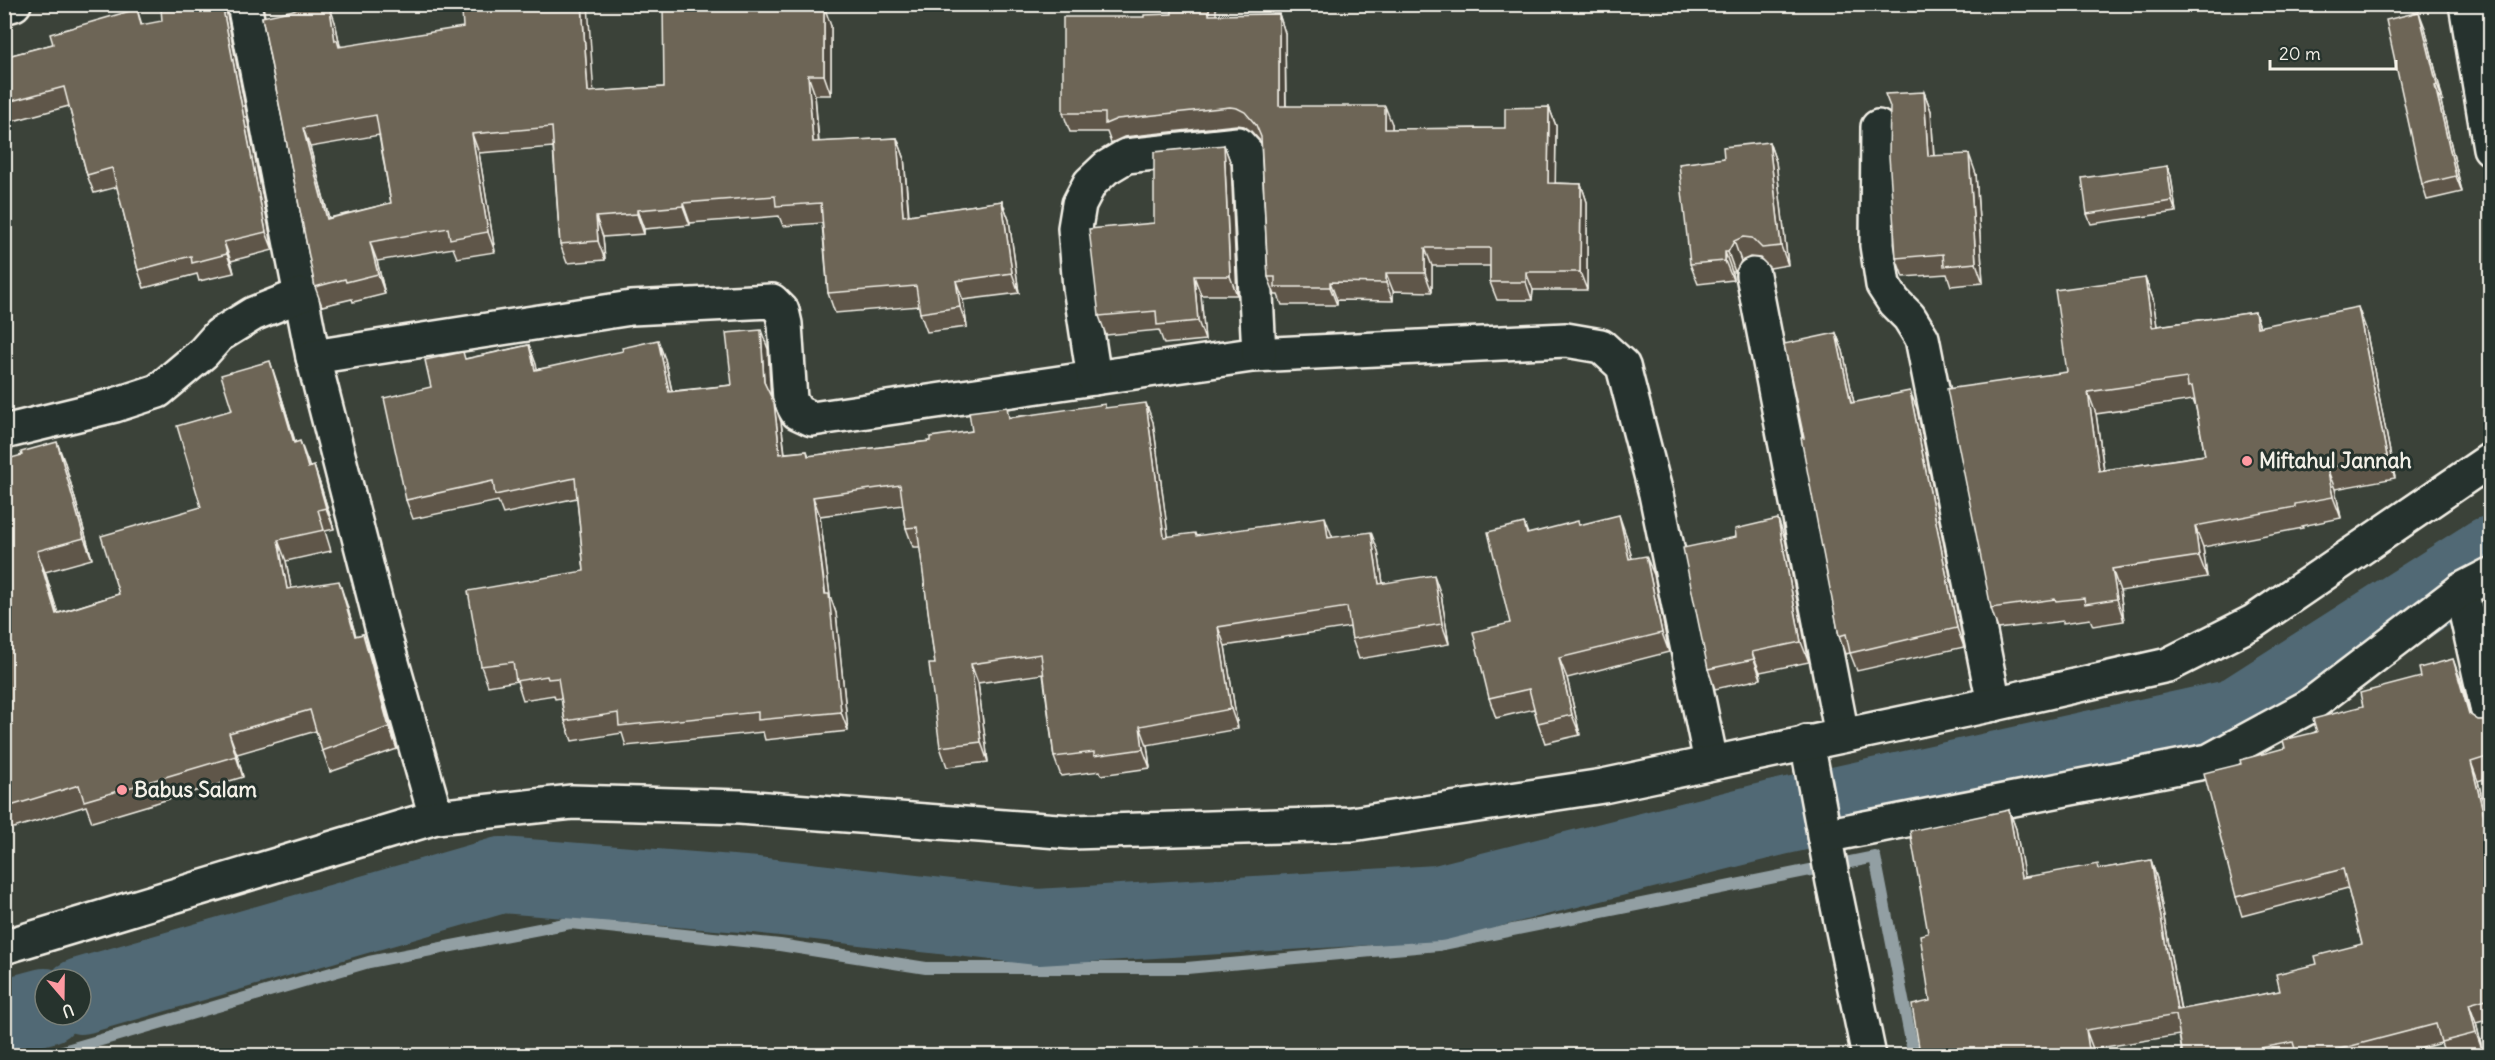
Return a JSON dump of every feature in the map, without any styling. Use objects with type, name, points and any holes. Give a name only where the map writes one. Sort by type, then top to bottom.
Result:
[{"type":"street","points":[[4,7],[14,4]]},
{"type":"street","points":[[2466,4],[2490,148]]},
{"type":"street","points":[[279,15],[246,13],[313,357],[383,631],[436,817]]},
{"type":"street","points":[[1878,127],[1878,245],[1883,285],[1894,302],[1909,317],[1922,338],[1994,704]]},
{"type":"street","points":[[1094,378],[1080,287],[1074,228],[1079,204],[1090,183],[1106,168],[1126,156],[1238,144],[1249,156],[1259,354]]},
{"type":"street","points":[[1753,274],[1842,735]]},
{"type":"street","points":[[4,432],[115,405],[158,391],[203,354],[219,335],[253,314],[301,296]]},
{"type":"street","points":[[313,357],[631,308],[772,301],[782,310],[785,324],[790,400],[797,412],[812,419],[1259,354],[1566,340],[1600,346],[1623,366],[1656,494],[1711,762]]},
{"type":"street","points":[[4,947],[436,817],[572,802],[740,807],[1071,832],[1352,824],[1603,786],[1711,762],[1810,754],[1842,735],[1994,704],[2168,664],[2253,621],[2490,460]]},
{"type":"street","points":[[1827,849],[2209,761],[2308,707],[2461,590],[2490,575]]},
{"type":"street","points":[[2461,590],[2490,721]]},
{"type":"street","points":[[1810,754],[1869,1056]]},
{"type":"building","points":[[181,4],[222,4],[266,232],[224,242],[227,254],[192,263],[191,256],[138,270],[112,168],[87,175],[64,87],[4,103],[4,57],[53,44],[50,34],[137,9],[141,25],[162,21],[161,8]]},
{"type":"building","points":[[329,4],[335,41],[337,40],[339,47],[463,27],[462,11],[501,8],[501,4],[582,4],[588,92],[664,87],[663,4],[717,4],[717,8],[824,6],[824,75],[808,75],[813,142],[897,138],[903,216],[1002,201],[1012,273],[956,281],[960,307],[920,313],[916,286],[828,293],[821,203],[776,206],[775,196],[683,203],[683,206],[637,210],[637,214],[596,217],[598,241],[560,244],[552,127],[472,134],[488,232],[450,239],[448,228],[370,242],[378,274],[315,287],[262,17]],"holes":[[[376,115],[391,203],[327,219],[303,128]]]},
{"type":"building","points":[[1172,4],[1209,4],[1209,15],[1279,14],[1279,106],[1385,106],[1385,129],[1505,128],[1505,108],[1549,107],[1548,183],[1581,184],[1580,272],[1526,272],[1526,282],[1490,282],[1490,248],[1425,248],[1425,273],[1386,273],[1386,283],[1330,282],[1330,287],[1275,287],[1275,277],[1268,277],[1261,137],[1256,125],[1245,112],[1230,107],[1117,119],[1105,124],[1105,113],[1063,113],[1063,17],[1144,17],[1144,15],[1172,14]]},
{"type":"building","points":[[2419,12],[2456,176],[2422,184],[2386,20]]},
{"type":"building","points":[[1924,92],[1928,156],[1969,154],[1976,263],[1944,266],[1943,254],[1896,258],[1889,156],[1890,107],[1885,94]]},
{"type":"building","points":[[1769,142],[1781,246],[1762,248],[1752,238],[1743,237],[1734,241],[1728,252],[1725,252],[1725,261],[1690,264],[1679,164],[1724,158],[1723,147]]},
{"type":"building","points":[[1224,145],[1230,276],[1194,276],[1198,321],[1157,325],[1156,311],[1099,316],[1089,229],[1154,223],[1154,152]]},
{"type":"building","points":[[2167,166],[2172,201],[2087,214],[2082,178]]},
{"type":"building","points":[[2145,278],[2152,327],[2255,312],[2257,327],[2358,307],[2387,456],[2327,468],[2333,497],[2295,504],[2295,507],[2195,526],[2199,556],[2112,569],[2117,599],[2085,604],[2084,598],[2056,601],[2055,599],[1991,608],[1947,389],[2067,372],[2055,290]],"holes":[[[2187,378],[2188,387],[2192,386],[2205,455],[2099,471],[2088,392]]]},
{"type":"building","points":[[761,330],[764,382],[774,403],[780,454],[807,451],[808,456],[930,441],[930,437],[972,431],[969,412],[1007,407],[1009,418],[1105,404],[1105,408],[1146,403],[1164,537],[1195,533],[1196,536],[1325,517],[1328,538],[1371,532],[1379,584],[1434,575],[1442,624],[1352,639],[1347,607],[1218,627],[1231,709],[1140,726],[1143,749],[1094,756],[1094,752],[1054,757],[1041,654],[971,664],[981,742],[940,747],[929,664],[935,664],[917,527],[906,528],[900,485],[813,497],[825,594],[829,594],[841,712],[758,720],[758,712],[619,726],[618,713],[565,721],[558,678],[548,679],[547,676],[516,681],[513,662],[481,666],[468,591],[584,571],[575,478],[495,495],[493,481],[406,500],[384,398],[431,387],[425,360],[463,352],[465,359],[529,345],[535,370],[623,351],[622,348],[658,340],[669,392],[732,385],[726,333]]},
{"type":"building","points":[[1836,333],[1851,403],[1910,391],[1957,628],[1850,653],[1846,634],[1839,636],[1801,438],[1804,438],[1784,344]]},
{"type":"building","points":[[270,361],[294,443],[300,441],[308,468],[314,466],[326,508],[318,510],[324,530],[278,540],[287,589],[339,581],[355,636],[363,634],[389,727],[322,751],[310,710],[229,733],[236,756],[84,801],[79,785],[4,808],[4,460],[22,455],[21,452],[57,442],[84,538],[37,551],[56,614],[119,594],[101,536],[201,507],[177,426],[232,410],[221,375]]},
{"type":"building","points":[[1619,515],[1629,559],[1646,556],[1662,633],[1559,658],[1572,715],[1538,723],[1529,689],[1489,698],[1473,632],[1510,623],[1488,532],[1524,523],[1527,534],[1578,521],[1579,525]]},
{"type":"building","points":[[1778,519],[1801,642],[1752,652],[1754,659],[1708,669],[1683,548],[1736,537],[1735,529]]},
{"type":"building","points":[[2453,659],[2469,714],[2478,720],[2490,719],[2490,756],[2471,762],[2490,840],[2490,998],[2469,1004],[2476,1033],[2441,1042],[2436,1024],[2336,1050],[2338,1056],[2297,1056],[2293,1042],[2228,1054],[2228,1056],[2183,1056],[2176,1015],[2086,1030],[2090,1056],[1917,1056],[1916,1047],[1919,1047],[1912,1005],[1930,1001],[1920,935],[1928,933],[1910,831],[2009,810],[2021,878],[2098,864],[2099,869],[2151,860],[2177,1010],[2280,991],[2276,974],[2317,964],[2315,956],[2362,944],[2343,869],[2236,897],[2204,773],[2241,764],[2240,760],[2285,748],[2283,740],[2317,732],[2313,719],[2363,706],[2360,693],[2421,677],[2419,668]]},
{"type":"waterway","points":[[93,993],[501,875],[756,895],[1038,927],[1438,903],[1776,818],[2234,717],[2490,554]]},
{"type":"waterway","points":[[46,1056],[369,962],[570,923],[780,945],[926,968],[1187,968],[1438,945],[1875,857],[1914,1056]]},
{"type":"waterway","points":[[4,1017],[33,1009]]},
{"type":"place","name":"Miftahul Jannah","points":[[2247,461]]},
{"type":"place","name":"Babus Salam","points":[[122,790]]}]
